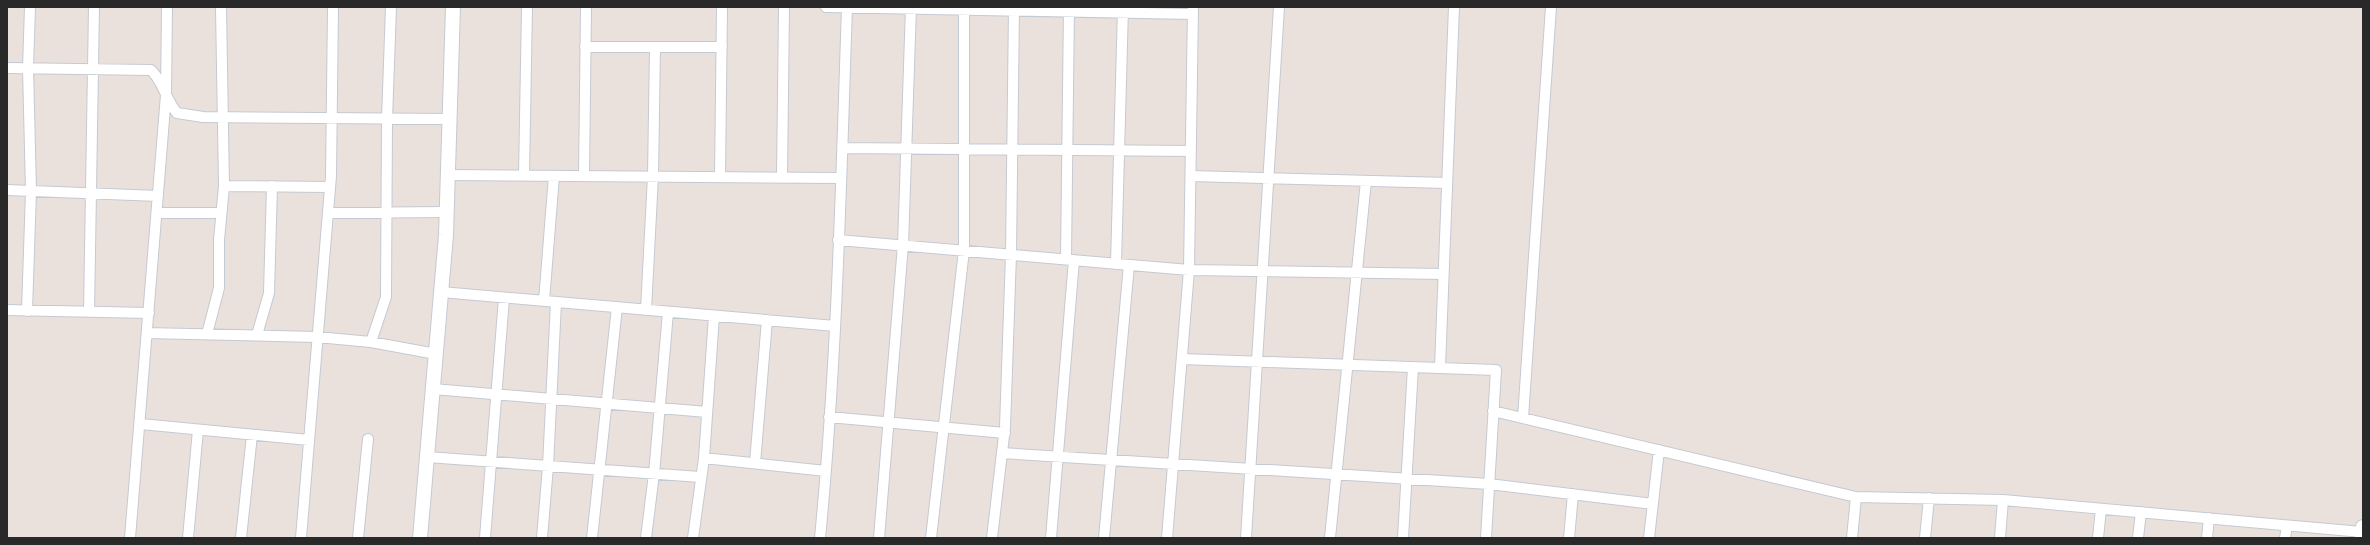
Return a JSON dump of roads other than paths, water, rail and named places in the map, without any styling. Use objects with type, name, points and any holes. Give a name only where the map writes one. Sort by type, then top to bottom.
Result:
[{"type":"main road","points":[[420,538],[447,212],[453,7]]},
{"type":"main road","points":[[2362,538],[2363,528]]},
{"type":"street","points":[[27,311],[31,191],[28,68],[30,7]]},
{"type":"street","points":[[89,312],[94,7]]},
{"type":"street","points":[[130,538],[141,424],[166,94],[167,7]]},
{"type":"street","points":[[207,334],[219,288],[224,186],[221,7]]},
{"type":"street","points":[[301,538],[330,187],[333,7]]},
{"type":"street","points":[[371,342],[386,297],[387,119],[391,7]]},
{"type":"street","points":[[524,175],[528,7]]},
{"type":"street","points":[[584,176],[586,7]]},
{"type":"street","points":[[720,177],[722,7]]},
{"type":"street","points":[[782,177],[784,7]]},
{"type":"street","points":[[826,7],[1193,11],[1189,270],[1167,538]]},
{"type":"street","points":[[820,538],[826,471],[835,326],[847,7]]},
{"type":"street","points":[[1246,538],[1279,7]]},
{"type":"street","points":[[1440,368],[1454,7]]},
{"type":"street","points":[[1523,418],[1551,7]]},
{"type":"street","points":[[879,538],[903,245],[911,8]]},
{"type":"street","points":[[931,538],[964,250],[964,8]]},
{"type":"street","points":[[992,538],[1005,434],[1011,254],[1014,9]]},
{"type":"street","points":[[1051,538],[1058,457],[1070,260],[1068,150],[1069,10]]},
{"type":"street","points":[[1116,264],[1123,10]]},
{"type":"street","points":[[586,47],[722,46]]},
{"type":"street","points":[[646,310],[653,176],[655,47]]},
{"type":"street","points":[[7,68],[151,70],[161,79],[168,102],[177,113],[223,117],[450,119]]},
{"type":"street","points":[[842,148],[1191,151]]},
{"type":"street","points":[[448,175],[841,178]]},
{"type":"street","points":[[544,301],[554,176]]},
{"type":"street","points":[[1191,176],[1447,183]]},
{"type":"street","points":[[1330,538],[1366,181]]},
{"type":"street","points":[[224,186],[330,187]]},
{"type":"street","points":[[257,336],[269,293],[272,186]]},
{"type":"street","points":[[7,190],[158,196]]},
{"type":"street","points":[[328,213],[447,212]]},
{"type":"street","points":[[157,213],[222,213]]},
{"type":"street","points":[[838,240],[1189,270],[1443,274]]},
{"type":"street","points":[[1104,538],[1129,265]]},
{"type":"street","points":[[441,292],[835,326]]},
{"type":"street","points":[[485,538],[504,298]]},
{"type":"street","points":[[542,538],[548,466],[556,302]]},
{"type":"street","points":[[592,538],[617,307]]},
{"type":"street","points":[[7,310],[149,313]]},
{"type":"street","points":[[646,538],[654,474],[668,312]]},
{"type":"street","points":[[693,538],[700,477],[704,458],[714,316]]},
{"type":"street","points":[[755,463],[767,320]]},
{"type":"street","points":[[148,333],[317,337],[371,342],[436,354]]},
{"type":"street","points":[[1182,359],[1496,370],[1486,538]]},
{"type":"street","points":[[1403,538],[1413,367]]},
{"type":"street","points":[[433,389],[707,412]]},
{"type":"street","points":[[1493,411],[1856,497],[2003,500],[2362,532]]},
{"type":"street","points":[[829,417],[1005,434]]},
{"type":"street","points":[[141,424],[308,440]]},
{"type":"street","points":[[188,538],[198,430]]},
{"type":"street","points":[[241,538],[252,435]]},
{"type":"street","points":[[358,538],[368,439]]},
{"type":"street","points":[[1649,538],[1659,450]]},
{"type":"street","points":[[1002,453],[1489,484],[1653,504]]},
{"type":"street","points":[[427,457],[700,477]]},
{"type":"street","points":[[704,458],[826,471]]},
{"type":"street","points":[[1569,538],[1573,494]]},
{"type":"street","points":[[1852,538],[1856,497]]},
{"type":"street","points":[[1925,538],[1929,498]]},
{"type":"street","points":[[2000,538],[2003,500]]},
{"type":"street","points":[[2098,538],[2101,509]]},
{"type":"street","points":[[2138,538],[2140,512]]},
{"type":"street","points":[[2207,538],[2209,518]]},
{"type":"street","points":[[2285,538],[2287,526]]}]
